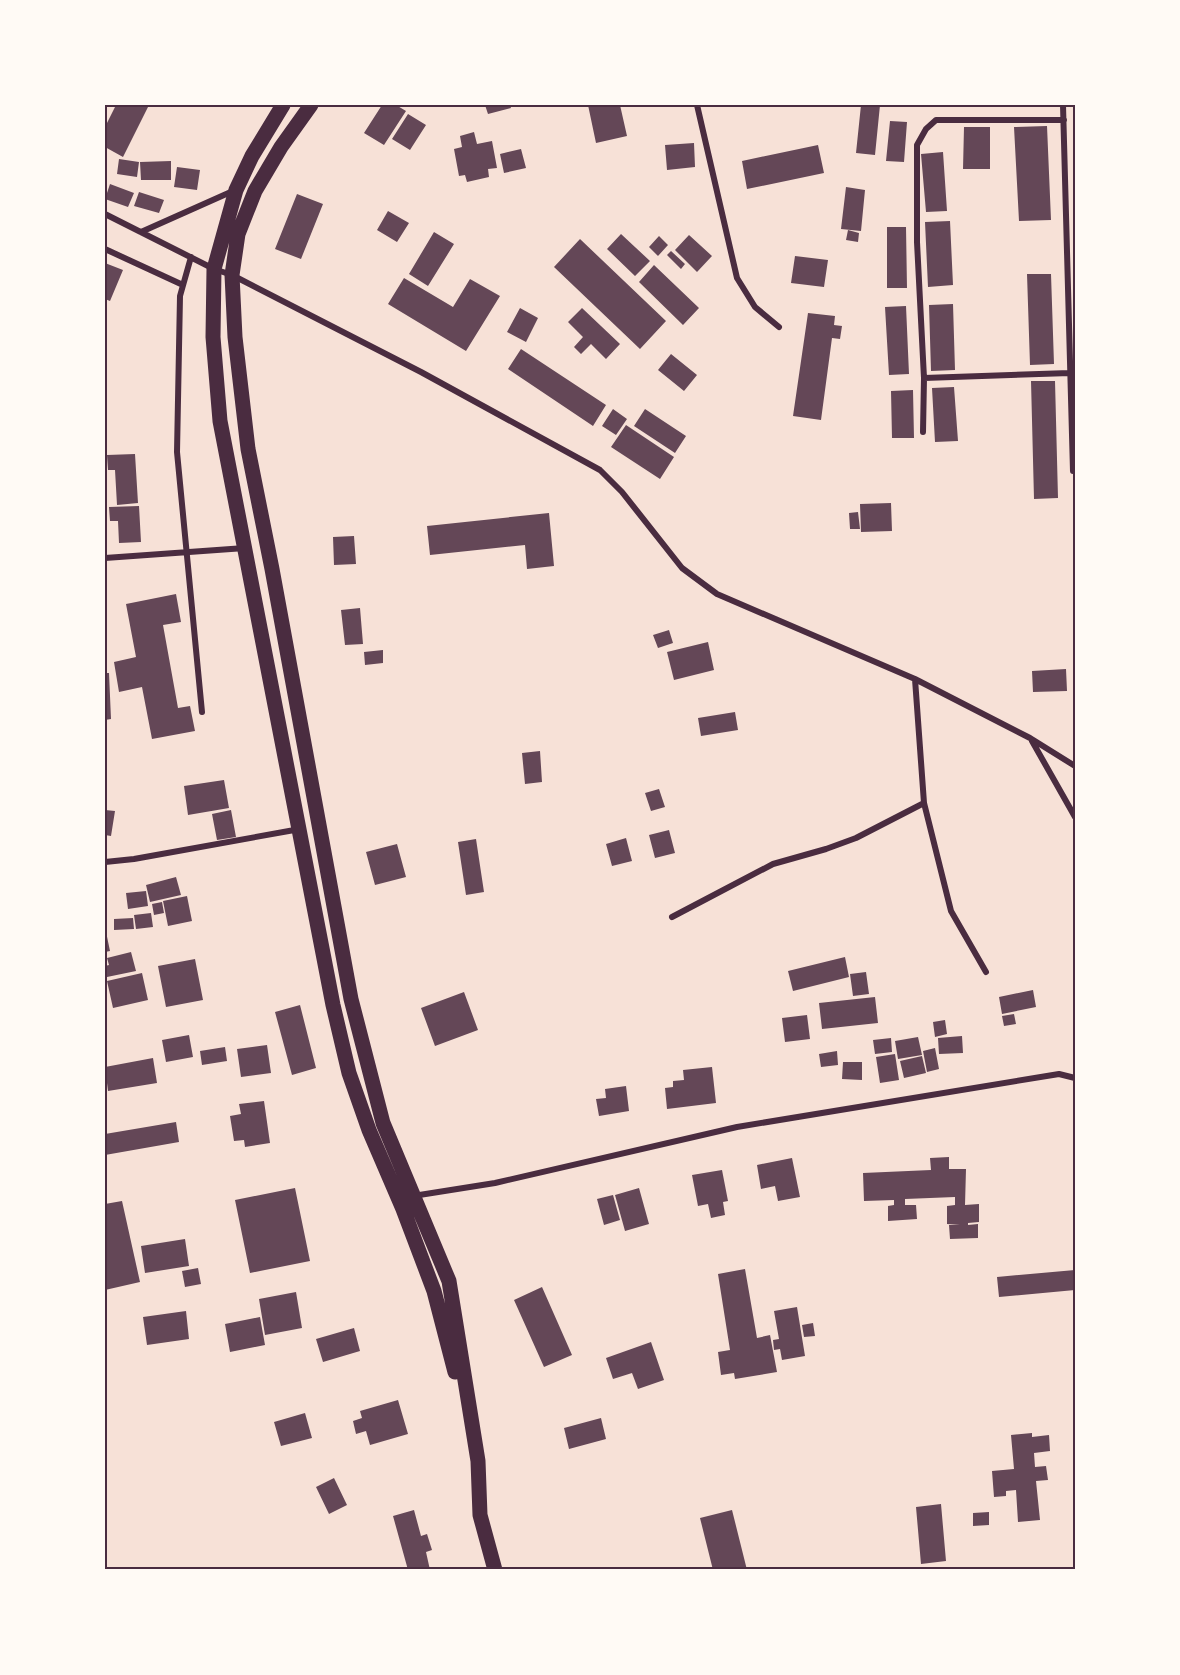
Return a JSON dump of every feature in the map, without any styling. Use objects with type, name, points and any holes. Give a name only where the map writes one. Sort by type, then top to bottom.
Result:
[{"type":"main road","points":[[268,128],[269,105]]},
{"type":"main road","points":[[283,105],[268,128],[236,190],[214,269],[213,337],[220,421],[333,1005],[349,1073],[369,1130],[403,1209],[434,1291],[478,1461]]},
{"type":"main road","points":[[310,105],[255,190],[238,234],[232,275],[235,337],[248,448],[351,999],[383,1123],[449,1281],[478,1461],[480,1515],[495,1570]]},
{"type":"street","points":[[697,105],[737,278],[755,307],[779,327]]},
{"type":"street","points":[[1063,105],[1073,471]]},
{"type":"street","points":[[923,432],[924,378],[917,242],[917,146],[926,129],[936,120],[1064,120]]},
{"type":"street","points":[[141,232],[236,190]]},
{"type":"street","points":[[105,214],[214,269],[232,275],[421,372],[600,470],[622,492],[682,568],[717,594],[915,679],[1030,738],[1075,766]]},
{"type":"street","points":[[105,249],[183,285]]},
{"type":"street","points":[[191,257],[180,296],[177,452],[202,712]]},
{"type":"street","points":[[924,378],[1070,373]]},
{"type":"street","points":[[105,558],[245,548]]},
{"type":"street","points":[[915,679],[924,803],[951,911],[986,972]]},
{"type":"street","points":[[1030,738],[1075,817]]},
{"type":"street","points":[[672,917],[773,864],[856,838],[924,803]]},
{"type":"street","points":[[105,862],[134,859],[300,829]]},
{"type":"street","points":[[412,1196],[495,1183],[737,1127],[1059,1074],[1075,1078]]},
{"type":"building","points":[[116,105],[149,105],[123,157],[105,147],[105,127]]},
{"type":"building","points":[[382,105],[396,105],[406,111],[384,145],[364,133]]},
{"type":"building","points":[[485,105],[510,105],[511,108],[488,114]]},
{"type":"building","points":[[588,105],[620,105],[627,136],[596,143]]},
{"type":"building","points":[[861,105],[880,105],[875,155],[856,153]]},
{"type":"building","points":[[408,114],[426,125],[410,150],[392,139]]},
{"type":"building","points":[[890,121],[907,122],[904,162],[886,161]]},
{"type":"building","points":[[1047,126],[1051,220],[1019,221],[1014,127]]},
{"type":"building","points":[[964,127],[990,127],[990,169],[963,169]]},
{"type":"building","points":[[474,132],[477,144],[492,141],[497,168],[488,169],[489,177],[467,182],[465,175],[459,176],[454,149],[462,147],[460,136]]},
{"type":"building","points":[[694,143],[695,167],[667,170],[665,145]]},
{"type":"building","points":[[818,145],[824,173],[747,189],[742,161]]},
{"type":"building","points":[[521,149],[526,168],[504,173],[500,154]]},
{"type":"building","points":[[943,152],[947,211],[926,212],[921,154]]},
{"type":"building","points":[[119,159],[139,162],[137,177],[117,174]]},
{"type":"building","points":[[171,161],[171,180],[141,180],[140,162]]},
{"type":"building","points":[[177,167],[200,170],[197,190],[174,187]]},
{"type":"building","points":[[110,184],[134,193],[128,207],[105,199]]},
{"type":"building","points":[[846,187],[865,190],[861,231],[841,229]]},
{"type":"building","points":[[139,192],[164,200],[159,213],[134,206]]},
{"type":"building","points":[[297,194],[323,204],[301,259],[275,249]]},
{"type":"building","points":[[388,211],[409,223],[397,242],[377,230]]},
{"type":"building","points":[[950,221],[953,285],[928,287],[925,222]]},
{"type":"building","points":[[887,227],[906,227],[907,288],[887,288]]},
{"type":"building","points":[[848,230],[859,233],[858,242],[846,240]]},
{"type":"building","points":[[434,232],[454,244],[428,286],[409,274]]},
{"type":"building","points":[[621,234],[650,261],[635,276],[607,249]]},
{"type":"building","points":[[689,235],[712,256],[697,272],[675,250]]},
{"type":"building","points":[[659,236],[668,245],[658,256],[649,247]]},
{"type":"building","points":[[580,239],[666,321],[640,349],[554,267]]},
{"type":"building","points":[[671,251],[685,264],[681,269],[667,255]]},
{"type":"building","points":[[795,256],[828,260],[824,287],[791,283]]},
{"type":"building","points":[[105,263],[123,270],[110,301],[105,299]]},
{"type":"building","points":[[654,265],[699,308],[683,325],[639,282]]},
{"type":"building","points":[[1027,274],[1051,274],[1054,364],[1030,365]]},
{"type":"building","points":[[404,278],[453,307],[470,279],[500,296],[466,351],[388,304]]},
{"type":"building","points":[[953,304],[955,370],[931,371],[929,305]]},
{"type":"building","points":[[906,306],[909,374],[889,375],[885,307]]},
{"type":"building","points":[[520,308],[538,318],[526,342],[507,332]]},
{"type":"building","points":[[582,308],[620,344],[606,359],[591,344],[581,354],[574,347],[583,337],[568,322]]},
{"type":"building","points":[[808,313],[835,316],[834,325],[842,326],[840,339],[832,338],[821,420],[793,416]]},
{"type":"building","points":[[521,349],[606,405],[593,426],[508,369]]},
{"type":"building","points":[[671,354],[697,375],[684,391],[658,370]]},
{"type":"building","points":[[1031,381],[1055,381],[1058,498],[1034,499]]},
{"type":"building","points":[[954,387],[958,441],[935,442],[932,388]]},
{"type":"building","points":[[913,390],[914,438],[892,438],[891,391]]},
{"type":"building","points":[[613,409],[627,419],[616,435],[602,426]]},
{"type":"building","points":[[645,409],[686,436],[675,453],[634,426]]},
{"type":"building","points":[[626,425],[674,457],[660,479],[611,447]]},
{"type":"building","points":[[135,454],[138,503],[117,505],[115,470],[108,470],[107,455]]},
{"type":"building","points":[[891,503],[892,531],[861,532],[860,504]]},
{"type":"building","points":[[139,506],[141,542],[119,543],[118,521],[110,521],[109,507]]},
{"type":"building","points":[[858,512],[860,529],[850,529],[849,513]]},
{"type":"building","points":[[549,513],[554,566],[527,569],[525,545],[430,555],[427,526]]},
{"type":"building","points":[[354,536],[356,564],[334,565],[333,537]]},
{"type":"building","points":[[176,594],[181,622],[163,625],[178,708],[190,706],[195,731],[152,739],[142,687],[119,692],[114,662],[136,657],[126,604]]},
{"type":"building","points":[[360,608],[363,644],[345,645],[341,610]]},
{"type":"building","points":[[669,630],[673,643],[658,648],[653,635]]},
{"type":"building","points":[[708,642],[714,670],[674,680],[667,652]]},
{"type":"building","points":[[383,650],[383,663],[365,665],[364,652]]},
{"type":"building","points":[[1066,669],[1067,691],[1033,692],[1032,671]]},
{"type":"building","points":[[105,673],[109,673],[111,719],[105,720]]},
{"type":"building","points":[[735,712],[738,730],[701,736],[698,718]]},
{"type":"building","points":[[540,751],[542,782],[525,784],[522,753]]},
{"type":"building","points":[[224,780],[229,808],[188,815],[184,786]]},
{"type":"building","points":[[659,789],[665,807],[651,811],[645,793]]},
{"type":"building","points":[[105,810],[115,811],[111,836],[105,835]]},
{"type":"building","points":[[231,810],[236,837],[217,840],[212,814]]},
{"type":"building","points":[[669,830],[675,853],[655,858],[649,835]]},
{"type":"building","points":[[626,838],[632,861],[612,866],[606,844]]},
{"type":"building","points":[[476,839],[484,892],[466,895],[458,842]]},
{"type":"building","points":[[397,844],[406,877],[375,885],[366,852]]},
{"type":"building","points":[[176,877],[181,895],[150,902],[146,885]]},
{"type":"building","points":[[146,891],[148,906],[128,909],[126,893]]},
{"type":"building","points":[[187,896],[192,921],[168,926],[163,901]]},
{"type":"building","points":[[162,902],[164,913],[154,915],[152,904]]},
{"type":"building","points":[[151,913],[153,927],[136,929],[134,915]]},
{"type":"building","points":[[133,918],[134,929],[114,930],[114,919]]},
{"type":"building","points":[[105,927],[110,951],[105,952]]},
{"type":"building","points":[[131,952],[136,971],[107,977],[105,966],[109,965],[107,958]]},
{"type":"building","points":[[845,957],[849,977],[793,991],[788,971]]},
{"type":"building","points":[[195,959],[203,1000],[166,1007],[158,966]]},
{"type":"building","points":[[866,972],[869,994],[853,996],[850,974]]},
{"type":"building","points":[[142,973],[148,1000],[113,1008],[107,981]]},
{"type":"building","points":[[1033,990],[1036,1007],[1002,1014],[999,997]]},
{"type":"building","points":[[464,992],[478,1030],[435,1046],[421,1008]]},
{"type":"building","points":[[875,997],[878,1023],[822,1029],[819,1003]]},
{"type":"building","points":[[300,1005],[316,1068],[292,1075],[275,1012]]},
{"type":"building","points":[[1014,1014],[1016,1024],[1004,1026],[1002,1016]]},
{"type":"building","points":[[807,1015],[810,1039],[785,1042],[782,1018]]},
{"type":"building","points":[[945,1020],[947,1034],[935,1037],[933,1022]]},
{"type":"building","points":[[189,1035],[193,1057],[166,1062],[162,1040]]},
{"type":"building","points":[[962,1036],[963,1053],[939,1054],[938,1038]]},
{"type":"building","points":[[918,1037],[922,1055],[898,1059],[895,1041]]},
{"type":"building","points":[[891,1038],[892,1052],[875,1054],[873,1040]]},
{"type":"building","points":[[267,1045],[271,1073],[241,1077],[237,1049]]},
{"type":"building","points":[[225,1047],[227,1061],[202,1065],[200,1051]]},
{"type":"building","points":[[935,1048],[939,1069],[927,1072],[923,1051]]},
{"type":"building","points":[[837,1051],[838,1065],[821,1067],[819,1054]]},
{"type":"building","points":[[895,1054],[899,1080],[880,1083],[876,1057]]},
{"type":"building","points":[[922,1056],[926,1073],[904,1078],[900,1061]]},
{"type":"building","points":[[153,1058],[157,1083],[108,1091],[105,1067]]},
{"type":"building","points":[[843,1062],[862,1062],[862,1080],[842,1079]]},
{"type":"building","points":[[712,1067],[716,1103],[667,1109],[665,1088],[673,1087],[673,1081],[684,1080],[683,1070]]},
{"type":"building","points":[[626,1086],[629,1111],[599,1116],[596,1099],[606,1098],[605,1089]]},
{"type":"building","points":[[264,1101],[270,1143],[245,1147],[244,1140],[234,1141],[230,1116],[241,1114],[239,1104]]},
{"type":"building","points":[[176,1122],[179,1142],[105,1155],[105,1134]]},
{"type":"building","points":[[949,1157],[949,1169],[966,1169],[965,1205],[979,1204],[979,1222],[968,1223],[968,1225],[978,1224],[978,1238],[950,1239],[949,1225],[960,1225],[947,1224],[947,1206],[955,1205],[955,1197],[905,1199],[905,1205],[916,1205],[917,1219],[888,1221],[888,1206],[894,1205],[894,1200],[864,1201],[863,1173],[931,1170],[930,1158]]},
{"type":"building","points":[[792,1158],[800,1197],[778,1201],[775,1186],[761,1189],[757,1165]]},
{"type":"building","points":[[722,1170],[728,1201],[723,1202],[725,1215],[711,1218],[708,1204],[698,1206],[692,1175]]},
{"type":"building","points":[[295,1188],[310,1261],[250,1273],[235,1200]]},
{"type":"building","points":[[639,1188],[649,1224],[625,1231],[615,1195]]},
{"type":"building","points":[[613,1195],[620,1220],[604,1225],[597,1199]]},
{"type":"building","points":[[122,1201],[140,1282],[105,1290],[105,1204]]},
{"type":"building","points":[[185,1239],[189,1266],[145,1273],[141,1246]]},
{"type":"building","points":[[198,1268],[201,1284],[185,1287],[182,1271]]},
{"type":"building","points":[[745,1269],[757,1338],[770,1335],[777,1372],[735,1379],[734,1373],[721,1375],[718,1352],[730,1350],[718,1274]]},
{"type":"building","points":[[1075,1270],[1075,1290],[999,1297],[997,1277]]},
{"type":"building","points":[[542,1287],[572,1355],[544,1367],[514,1300]]},
{"type":"building","points":[[296,1292],[302,1328],[265,1335],[259,1299]]},
{"type":"building","points":[[797,1307],[805,1356],[782,1360],[780,1349],[774,1350],[773,1340],[779,1339],[774,1311]]},
{"type":"building","points":[[186,1311],[189,1339],[147,1345],[143,1317]]},
{"type":"building","points":[[260,1317],[265,1345],[230,1352],[225,1324]]},
{"type":"building","points":[[813,1323],[815,1336],[804,1337],[802,1325]]},
{"type":"building","points":[[354,1328],[360,1351],[323,1362],[316,1339]]},
{"type":"building","points":[[651,1342],[664,1380],[638,1389],[632,1373],[613,1379],[606,1358]]},
{"type":"building","points":[[398,1400],[408,1434],[370,1445],[366,1431],[356,1434],[353,1421],[362,1418],[360,1411]]},
{"type":"building","points":[[305,1413],[312,1438],[281,1446],[274,1422]]},
{"type":"building","points":[[601,1418],[606,1439],[569,1449],[564,1428]]},
{"type":"building","points":[[1032,1433],[1032,1437],[1049,1435],[1050,1451],[1034,1453],[1035,1467],[1046,1466],[1048,1480],[1036,1481],[1040,1520],[1018,1522],[1016,1490],[1006,1491],[1006,1496],[994,1497],[992,1471],[1014,1469],[1011,1435]]},
{"type":"building","points":[[334,1478],[347,1505],[329,1514],[316,1487]]},
{"type":"building","points":[[941,1504],[946,1561],[921,1564],[916,1507]]},
{"type":"building","points":[[414,1510],[421,1536],[427,1534],[432,1550],[426,1552],[430,1570],[408,1570],[393,1516]]},
{"type":"building","points":[[732,1510],[747,1570],[713,1570],[700,1518]]},
{"type":"building","points":[[989,1512],[989,1525],[973,1526],[973,1513]]}]
